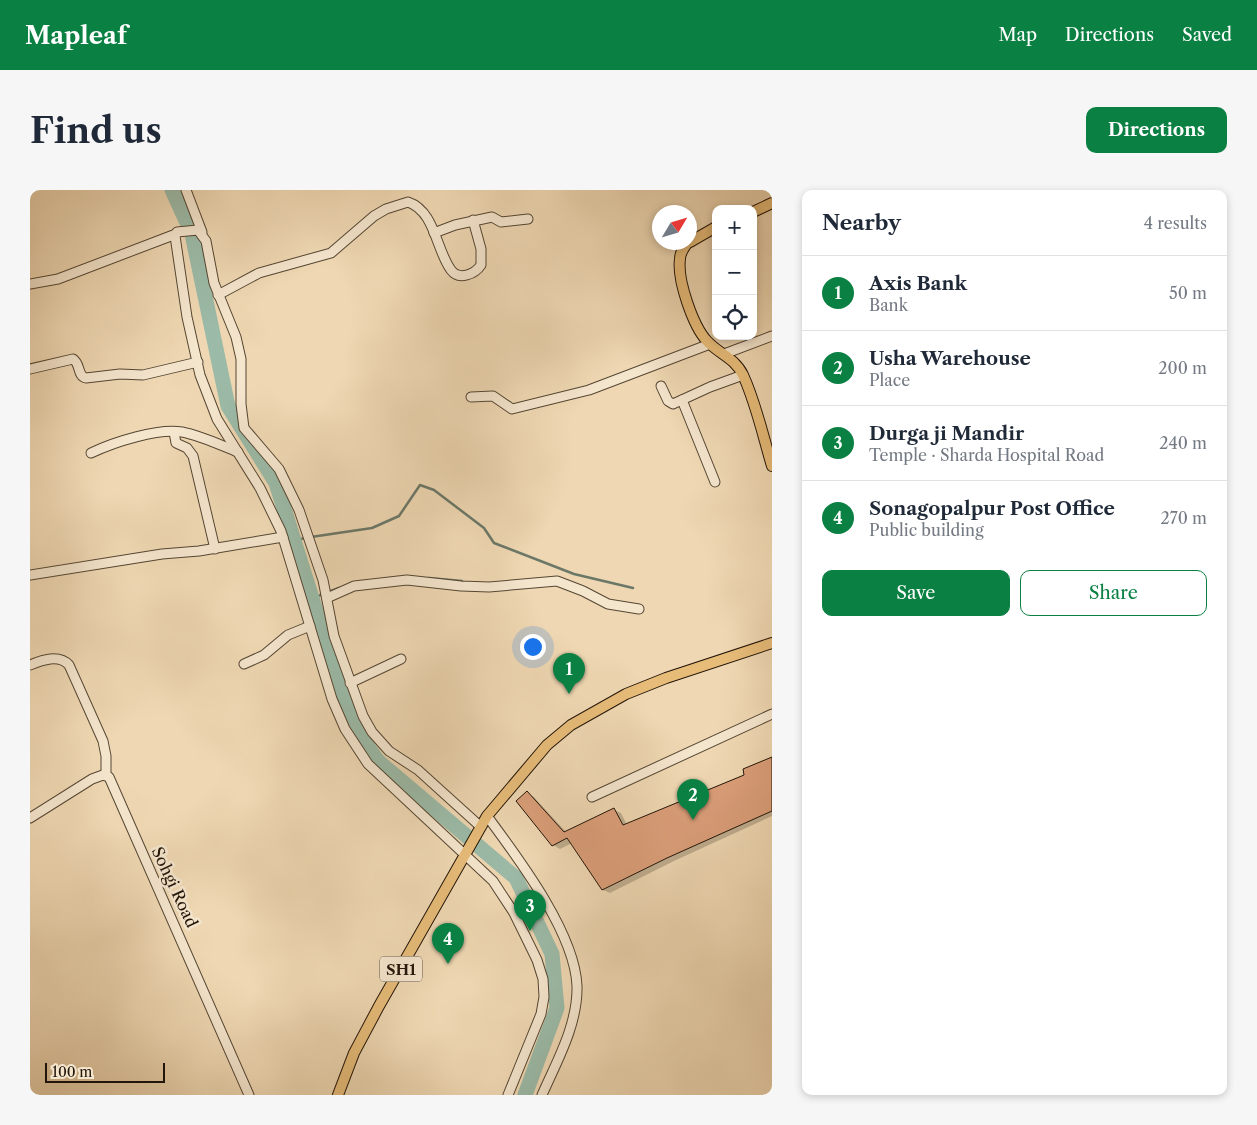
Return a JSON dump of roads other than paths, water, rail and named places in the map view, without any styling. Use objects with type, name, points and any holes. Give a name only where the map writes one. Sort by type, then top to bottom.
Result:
[{"type":"main road","points":[[757,210],[772,203]]},
{"type":"main road","points":[[697,238],[712,229]]},
{"type":"main road","points":[[683,250],[680,274],[695,322],[701,334],[710,344],[733,360],[743,376],[772,466]]},
{"type":"main road","name":"SH1","points":[[338,1095],[354,1053],[379,1006],[487,816],[547,745],[587,715],[626,694],[666,678],[772,643]]},
{"type":"street","points":[[186,190],[206,241],[218,295],[231,322],[241,359],[240,404],[244,428],[279,469],[304,524],[324,580],[331,626],[363,716],[382,745],[418,770],[480,828]]},
{"type":"street","points":[[218,295],[259,273],[331,253],[374,216],[402,202],[408,202],[418,207],[434,233],[451,270],[460,276],[470,274],[481,266],[481,249],[473,220]]},
{"type":"street","points":[[434,233],[473,220],[492,217],[501,222],[528,218]]},
{"type":"street","points":[[30,284],[58,279],[178,232],[192,229],[202,232]]},
{"type":"street","points":[[178,232],[187,317],[200,375],[218,419],[260,488],[282,537],[332,699],[358,751],[378,774],[469,850],[514,912],[543,979],[544,997],[541,1014],[508,1095]]},
{"type":"street","points":[[724,354],[772,336]]},
{"type":"street","points":[[470,397],[494,396],[512,409],[589,390],[710,344]]},
{"type":"street","points":[[30,369],[73,360],[77,362],[81,375],[86,378],[120,374],[143,375],[198,362]]},
{"type":"street","points":[[661,386],[669,403],[673,404],[710,387],[743,376]]},
{"type":"street","points":[[682,400],[715,482]]},
{"type":"street","points":[[91,453],[152,434],[174,432],[200,438],[238,452]]},
{"type":"street","points":[[174,432],[176,443],[187,448],[193,456],[215,548]]},
{"type":"street","points":[[30,575],[282,537]]},
{"type":"street","points":[[327,597],[354,586],[407,580],[489,587],[557,581],[583,590],[608,604],[639,610]]},
{"type":"street","points":[[244,664],[260,658],[288,635],[310,626]]},
{"type":"street","points":[[350,683],[401,658]]},
{"type":"street","points":[[30,665],[46,660],[62,660],[69,665],[103,741],[106,756],[106,775],[92,779],[30,818]]},
{"type":"street","points":[[592,797],[772,714]]},
{"type":"street","name":"Sohgi Road","points":[[106,775],[110,779],[167,905],[249,1095]]},
{"type":"street","points":[[487,816],[518,858],[542,898],[560,930],[573,965],[577,987],[570,1026],[542,1095]]},
{"type":"waterway","points":[[172,190],[192,234],[228,406],[276,483],[343,697],[365,743],[378,761],[516,878],[552,954],[557,1008],[525,1095]]},
{"type":"waterway","points":[[311,537],[372,528],[399,516],[420,485],[434,490],[484,528],[494,543],[574,574],[633,588]]},
{"type":"waterway","points":[[294,540],[306,538]]},
{"type":"waterway","points":[[429,578],[462,581]]},
{"type":"waterway","points":[[328,592],[339,588]]},
{"type":"waterway","points":[[311,599],[323,594]]},
{"type":"place","name":"Axis Bank","points":[[569,694]]},
{"type":"place","name":"Usha Warehouse","points":[[693,820]]},
{"type":"place","name":"Durga ji Mandir","points":[[530,931]]},
{"type":"place","name":"Sonagopalpur Post Office","points":[[448,964]]}]
